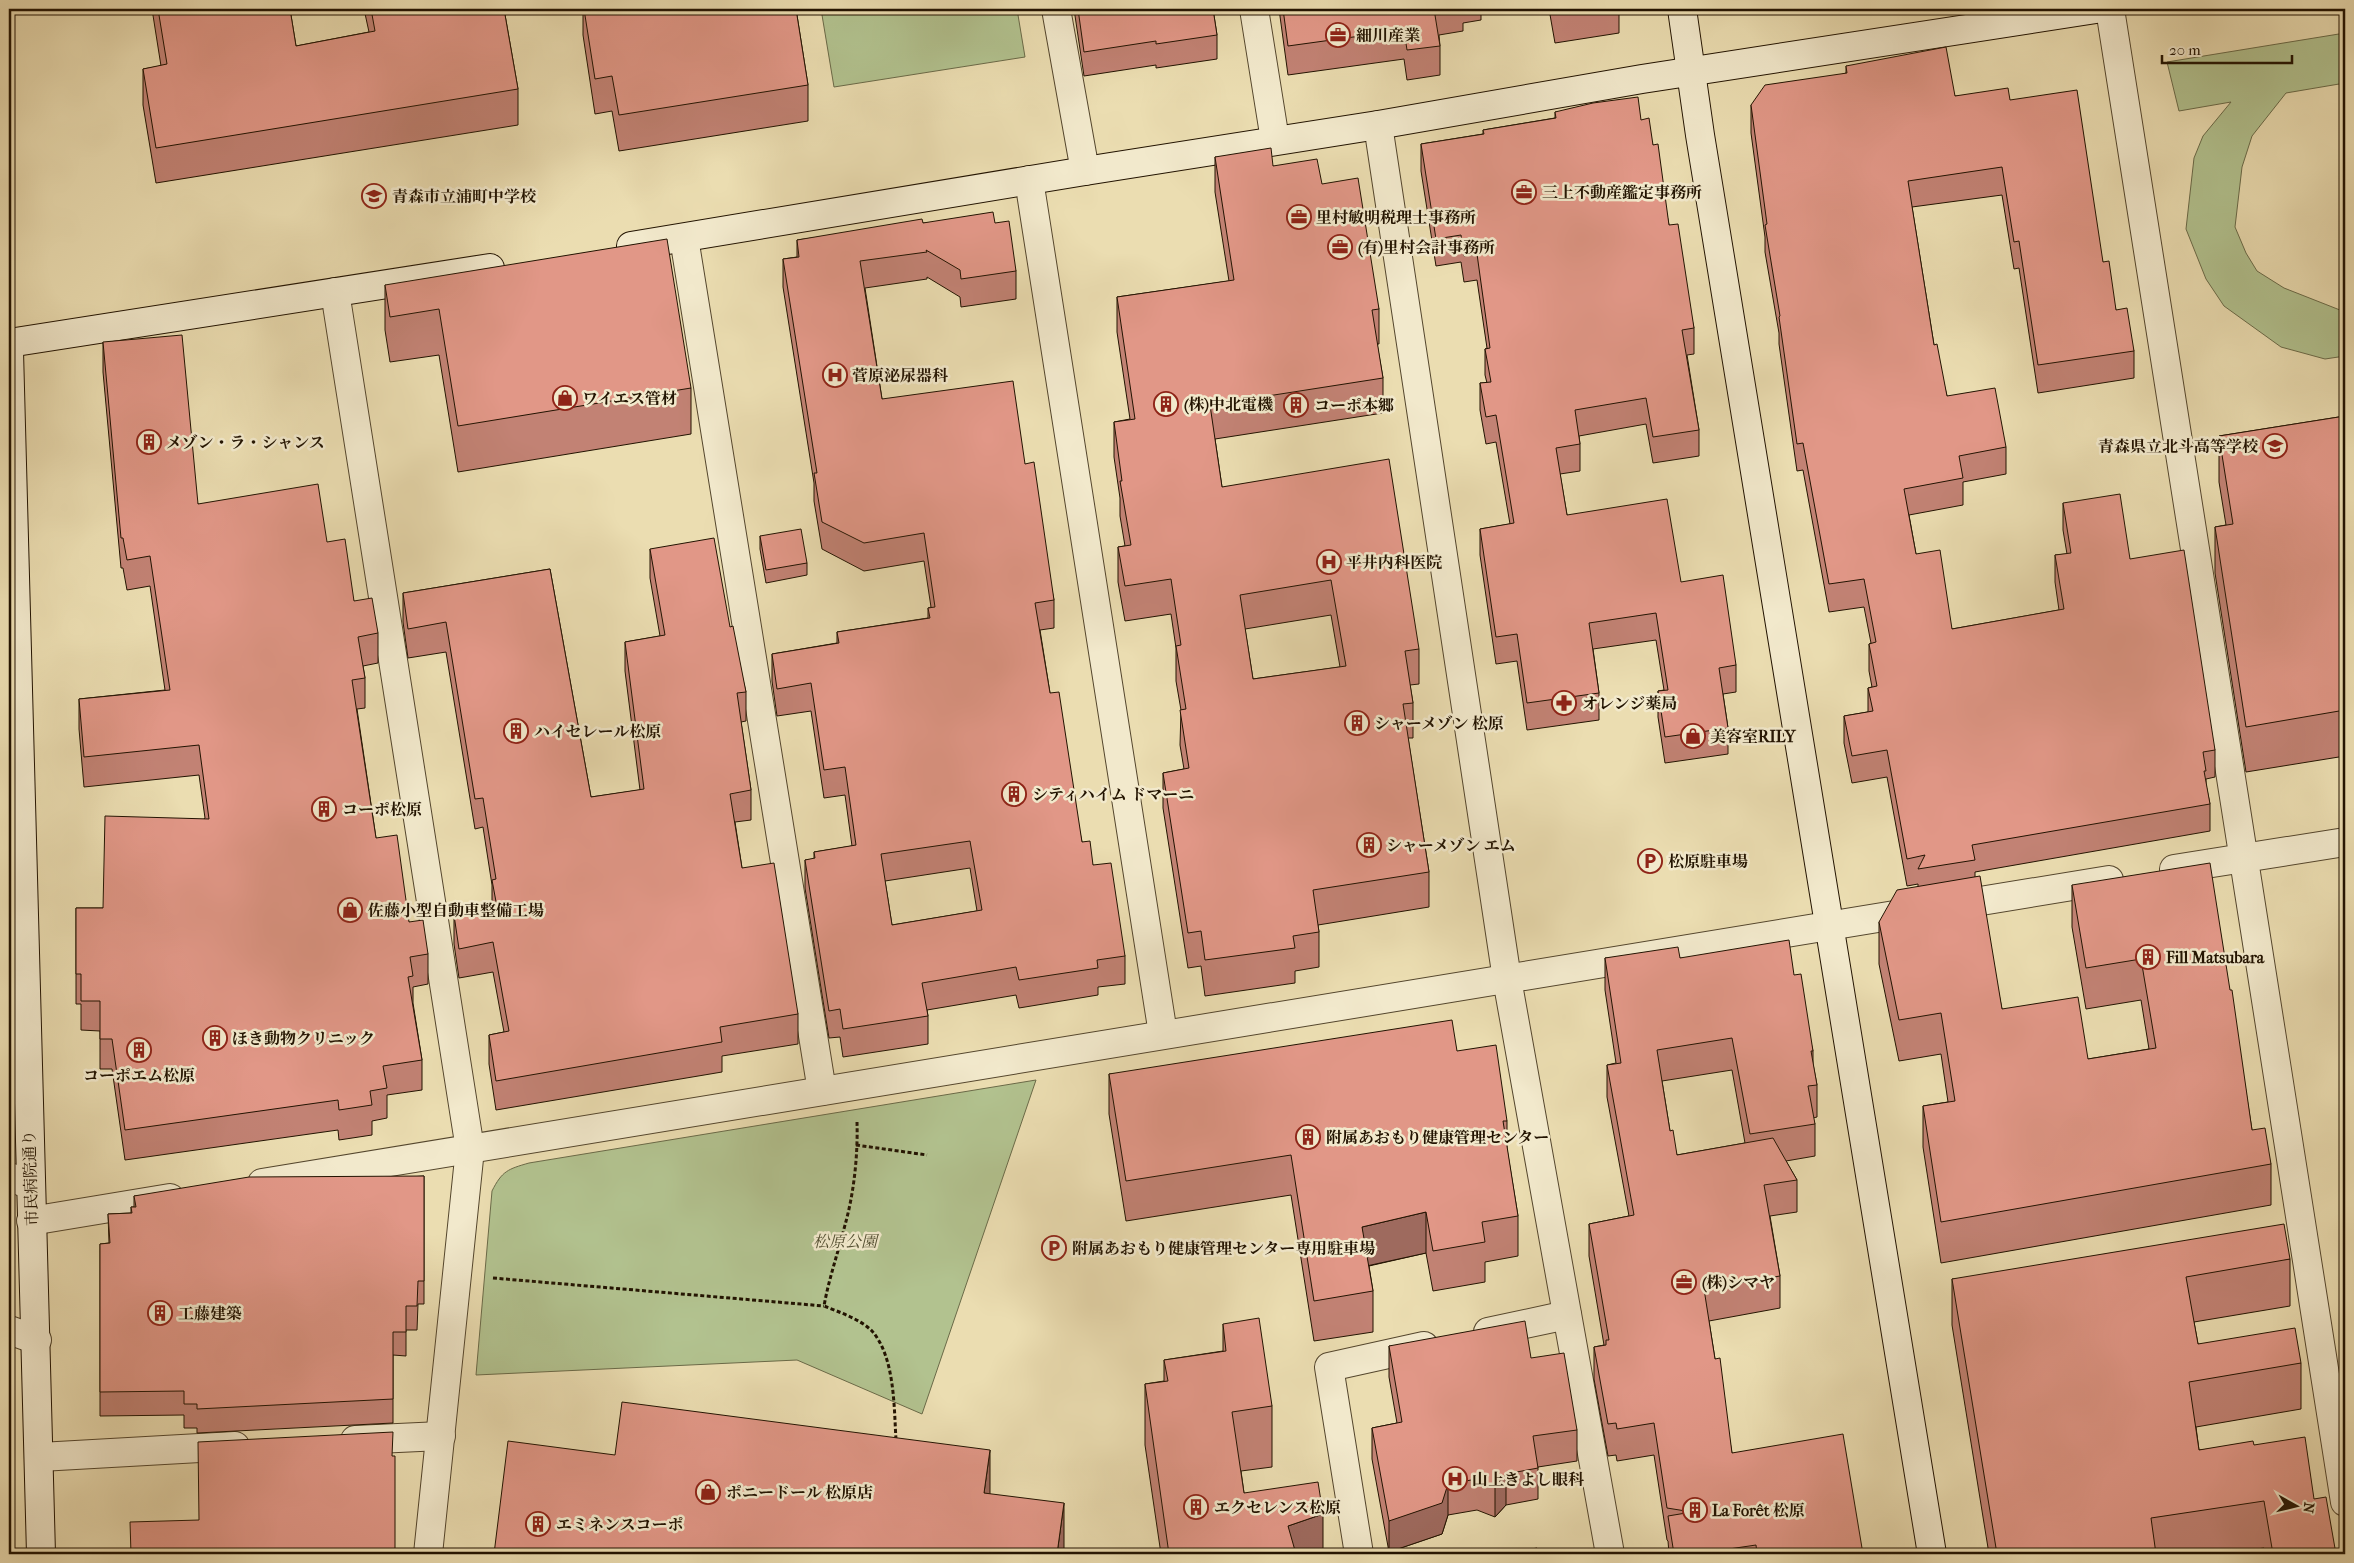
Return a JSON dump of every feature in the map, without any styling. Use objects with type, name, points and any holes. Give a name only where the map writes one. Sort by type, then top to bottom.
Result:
[{"type":"street","points":[[1056,9],[1085,171]]},
{"type":"street","points":[[1254,9],[1275,140]]},
{"type":"street","points":[[1682,9],[1700,135],[1932,1554]]},
{"type":"street","points":[[607,250],[1692,72],[2096,9]]},
{"type":"street","points":[[2110,9],[2345,1502]]},
{"type":"street","points":[[1378,125],[1508,979],[1610,1554]]},
{"type":"street","points":[[1029,180],[1163,1034]]},
{"type":"street","points":[[684,238],[822,1091]]},
{"type":"street","points":[[9,343],[519,263]]},
{"type":"street","points":[[335,292],[470,1149],[428,1554]]},
{"type":"street","name":"市民病院通り","points":[[9,351],[20,1181],[32,1221],[37,1340],[41,1554]]},
{"type":"street","points":[[235,1188],[1163,1034],[2345,842]]},
{"type":"street","points":[[32,1221],[196,1194]]},
{"type":"street","points":[[1359,1554],[1329,1367],[1567,1315]]},
{"type":"street","points":[[9,1330],[37,1340]]},
{"type":"street","points":[[334,1441],[441,1436]]},
{"type":"street","points":[[40,1457],[256,1445]]},
{"type":"path","points":[[824,1306],[832,1267],[846,1224],[854,1178],[858,1124],[855,1086]]},
{"type":"path","points":[[856,1145],[926,1156]]},
{"type":"path","points":[[457,1275],[824,1306],[849,1316],[872,1331],[887,1358],[894,1400],[896,1447]]},
{"type":"green space","points":[[821,9],[1017,9],[1025,57],[834,87]]},
{"type":"green space","points":[[2345,33],[2345,83],[2286,93],[2252,136],[2242,167],[2235,227],[2246,253],[2257,271],[2284,288],[2345,312],[2345,356],[2325,359],[2281,347],[2224,306],[2206,279],[2186,229],[2194,158],[2203,136],[2231,102],[2179,111],[2167,62]]},
{"type":"green space","name":"松原公園","points":[[1036,1080],[922,1414],[797,1360],[476,1375],[492,1191],[499,1179],[511,1169],[529,1163]]},
{"type":"building","points":[[158,9],[290,9],[296,46],[375,31],[371,9],[504,9],[518,89],[156,148],[143,69],[167,64]]},
{"type":"building","points":[[584,9],[796,9],[808,85],[619,115],[612,76],[595,79]]},
{"type":"building","points":[[1078,9],[1213,9],[1217,35],[1156,44],[1156,41],[1084,52]]},
{"type":"building","points":[[1283,9],[1434,9],[1440,46],[1407,50],[1404,30],[1288,46]]},
{"type":"building","points":[[1554,9],[1586,9],[1555,14]]},
{"type":"building","points":[[1946,47],[1955,96],[2008,88],[2010,100],[2077,90],[2103,262],[2109,261],[2116,310],[2127,308],[2134,351],[2038,365],[2019,241],[2014,242],[2002,167],[1908,181],[1934,345],[1937,344],[1947,396],[1995,388],[2006,447],[1959,456],[1963,478],[1904,489],[1916,554],[1940,550],[1952,629],[2064,609],[2055,555],[2071,553],[2063,503],[2120,494],[2130,559],[2184,550],[2215,750],[2203,752],[2206,771],[2204,771],[2210,804],[1972,845],[1975,860],[1918,869],[1925,855],[1907,859],[1887,750],[1852,756],[1844,716],[1873,711],[1868,688],[1877,686],[1869,644],[1876,642],[1864,579],[1829,584],[1803,443],[1797,444],[1780,316],[1765,225],[1767,224],[1751,105],[1765,85],[1847,73],[1846,66]]},
{"type":"building","points":[[1638,97],[1641,120],[1649,118],[1653,145],[1658,144],[1669,225],[1678,224],[1694,328],[1682,330],[1699,430],[1653,437],[1646,398],[1575,410],[1580,444],[1556,448],[1567,515],[1667,499],[1681,582],[1723,575],[1736,665],[1719,668],[1728,728],[1665,737],[1658,691],[1668,690],[1656,613],[1589,623],[1599,693],[1527,703],[1517,634],[1496,637],[1480,529],[1514,523],[1496,415],[1486,417],[1480,383],[1491,382],[1485,349],[1490,348],[1477,254],[1464,256],[1461,235],[1436,239],[1421,144],[1484,134],[1483,130],[1556,118],[1555,112],[1593,103]]},
{"type":"building","points":[[1271,148],[1273,166],[1317,159],[1322,184],[1358,178],[1379,309],[1372,310],[1383,378],[1210,405],[1222,487],[1389,459],[1419,649],[1405,651],[1413,703],[1403,704],[1429,872],[1313,890],[1319,932],[1293,936],[1295,948],[1205,960],[1201,931],[1188,933],[1163,773],[1189,768],[1180,710],[1186,709],[1176,646],[1181,645],[1171,579],[1125,586],[1118,547],[1131,545],[1120,481],[1122,481],[1114,422],[1135,419],[1117,297],[1234,280],[1215,157]],"holes":[[[1331,580],[1346,666],[1253,679],[1240,595]]]},
{"type":"building","points":[[993,212],[995,223],[1009,221],[1016,271],[961,279],[960,270],[926,250],[927,252],[860,261],[882,399],[1013,381],[1025,464],[1034,462],[1054,600],[1035,603],[1050,693],[1059,692],[1082,842],[1090,841],[1093,865],[1111,863],[1125,956],[1097,960],[1098,968],[1019,980],[1016,967],[922,983],[928,1016],[843,1029],[840,1009],[829,1011],[805,860],[815,858],[814,852],[856,845],[845,767],[824,770],[811,683],[777,689],[772,654],[839,643],[837,632],[930,618],[928,608],[935,607],[924,533],[864,543],[822,522],[814,473],[817,473],[783,259],[799,257],[797,240],[922,219],[923,223]],"holes":[[[970,841],[982,910],[892,925],[881,854]]]},
{"type":"building","name":"ワイエス管材","points":[[667,239],[691,388],[458,426],[439,309],[390,317],[385,285]]},
{"type":"building","points":[[182,335],[198,504],[318,484],[327,542],[345,539],[354,601],[372,598],[378,633],[358,637],[365,678],[352,680],[376,838],[397,835],[409,922],[423,920],[428,954],[410,957],[413,976],[408,977],[422,1060],[383,1066],[387,1088],[370,1091],[372,1105],[339,1110],[338,1100],[125,1130],[112,1039],[100,1039],[100,1001],[81,1001],[81,974],[76,974],[76,908],[103,908],[105,816],[209,819],[199,745],[84,757],[79,699],[170,690],[150,556],[127,560],[123,538],[121,538],[103,342]]},
{"type":"building","points":[[2345,416],[2345,710],[2246,727],[2215,527],[2233,524],[2219,436]]},
{"type":"building","points":[[801,529],[807,563],[766,570],[760,536]]},
{"type":"building","points":[[714,538],[730,627],[733,626],[746,692],[737,693],[751,790],[730,794],[742,868],[774,863],[798,1014],[720,1027],[722,1042],[496,1081],[489,1035],[509,1031],[493,942],[459,949],[454,915],[497,907],[492,880],[496,879],[483,798],[475,799],[446,622],[408,629],[403,593],[550,569],[591,797],[644,789],[625,642],[665,635],[650,549]]},
{"type":"building","points":[[2210,863],[2230,990],[2232,990],[2252,1130],[2265,1128],[2271,1164],[1941,1222],[1923,1106],[1955,1101],[1941,1013],[1899,1020],[1879,922],[1897,890],[1980,876],[2002,1009],[2078,997],[2088,1059],[2156,1048],[2141,959],[2086,968],[2072,885]]},
{"type":"building","points":[[1789,940],[1794,975],[1801,974],[1813,1051],[1811,1051],[1817,1085],[1808,1086],[1815,1124],[1750,1134],[1732,1038],[1657,1050],[1670,1131],[1673,1130],[1677,1155],[1773,1138],[1797,1180],[1764,1185],[1780,1276],[1704,1289],[1715,1359],[1720,1358],[1732,1453],[1843,1434],[1863,1554],[1757,1554],[1756,1545],[1695,1554],[1674,1554],[1668,1516],[1692,1512],[1667,1508],[1654,1423],[1617,1429],[1616,1423],[1608,1424],[1594,1347],[1606,1345],[1606,1340],[1609,1340],[1589,1224],[1634,1215],[1607,1065],[1621,1063],[1605,958],[1678,947],[1680,958]]},
{"type":"building","points":[[1452,1020],[1457,1051],[1496,1045],[1507,1121],[1503,1121],[1518,1216],[1482,1222],[1485,1242],[1433,1251],[1426,1212],[1362,1227],[1373,1291],[1314,1301],[1291,1155],[1126,1181],[1109,1074]]},
{"type":"building","points":[[424,1176],[424,1281],[418,1281],[417,1306],[406,1306],[406,1332],[393,1332],[393,1399],[197,1409],[197,1404],[184,1404],[184,1391],[100,1392],[100,1244],[110,1243],[108,1214],[132,1213],[131,1207],[136,1207],[134,1196],[249,1177]]},
{"type":"building","points":[[2284,1224],[2290,1259],[2186,1277],[2198,1344],[2295,1328],[2301,1363],[2189,1382],[2199,1450],[2253,1441],[2254,1445],[2305,1437],[2314,1499],[2326,1497],[2336,1554],[2273,1554],[2264,1501],[2151,1518],[2156,1554],[1997,1554],[1952,1279]]},
{"type":"building","points":[[1259,1318],[1272,1406],[1232,1412],[1244,1493],[1318,1482],[1323,1514],[1288,1526],[1296,1554],[1169,1554],[1145,1384],[1168,1381],[1164,1360],[1226,1351],[1223,1324]]},
{"type":"building","points":[[1525,1321],[1531,1358],[1564,1353],[1577,1430],[1533,1436],[1538,1468],[1506,1474],[1495,1486],[1477,1479],[1448,1484],[1442,1503],[1389,1521],[1372,1428],[1402,1422],[1389,1346]]},
{"type":"building","points":[[622,1402],[990,1450],[984,1493],[1064,1503],[1057,1554],[494,1554],[508,1441],[615,1455]]},
{"type":"building","points":[[393,1432],[392,1456],[395,1456],[395,1554],[131,1554],[130,1522],[199,1520],[198,1442]]},
{"type":"building","points":[[1537,1548],[1538,1554],[1504,1554]]},
{"type":"building","points":[[462,1552],[484,1554],[462,1554]]},
{"type":"place","name":"細川産業","points":[[1338,35]]},
{"type":"place","name":"三上不動産鑑定事務所","points":[[1524,192]]},
{"type":"place","name":"青森市立浦町中学校","points":[[374,196]]},
{"type":"place","name":"里村敏明税理士事務所","points":[[1299,217]]},
{"type":"place","name":"(有)里村会計事務所","points":[[1340,247]]},
{"type":"place","name":"菅原泌尿器科","points":[[835,375]]},
{"type":"place","name":"ワイエス管材","points":[[565,398]]},
{"type":"place","name":"(株)中北電機","points":[[1166,404]]},
{"type":"place","name":"コーポ本郷","points":[[1296,405]]},
{"type":"place","name":"メゾン・ラ・シャンス","points":[[149,442]]},
{"type":"place","name":"青森県立北斗高等学校","points":[[2275,446]]},
{"type":"place","name":"平井内科医院","points":[[1329,562]]},
{"type":"place","name":"オレンジ薬局","points":[[1564,703]]},
{"type":"place","name":"シャーメゾン 松原","points":[[1357,723]]},
{"type":"place","name":"ハイセレール松原","points":[[516,731]]},
{"type":"place","name":"美容室RILY","points":[[1693,736]]},
{"type":"place","name":"シティハイム ドマーニ","points":[[1014,794]]},
{"type":"place","name":"コーポ松原","points":[[324,809]]},
{"type":"place","name":"シャーメゾン エム","points":[[1369,845]]},
{"type":"place","name":"松原駐車場","points":[[1650,861]]},
{"type":"place","name":"佐藤小型自動車整備工場","points":[[350,910]]},
{"type":"place","name":"Fill Matsubara","points":[[2148,957]]},
{"type":"place","name":"ほき動物クリニック","points":[[215,1038]]},
{"type":"place","name":"コーポエム松原","points":[[139,1050]]},
{"type":"place","name":"附属あおもり健康管理センター","points":[[1308,1137]]},
{"type":"place","name":"附属あおもり健康管理センター専用駐車場","points":[[1054,1248]]},
{"type":"place","name":"(株)シマヤ","points":[[1684,1282]]},
{"type":"place","name":"工藤建築","points":[[160,1313]]},
{"type":"place","name":"山上きよし眼科","points":[[1455,1479]]},
{"type":"place","name":"ポニードール 松原店","points":[[708,1492]]},
{"type":"place","name":"エクセレンス松原","points":[[1196,1507]]},
{"type":"place","name":"La Forêt 松原","points":[[1695,1510]]},
{"type":"place","name":"エミネンスコーポ","points":[[538,1524]]}]
